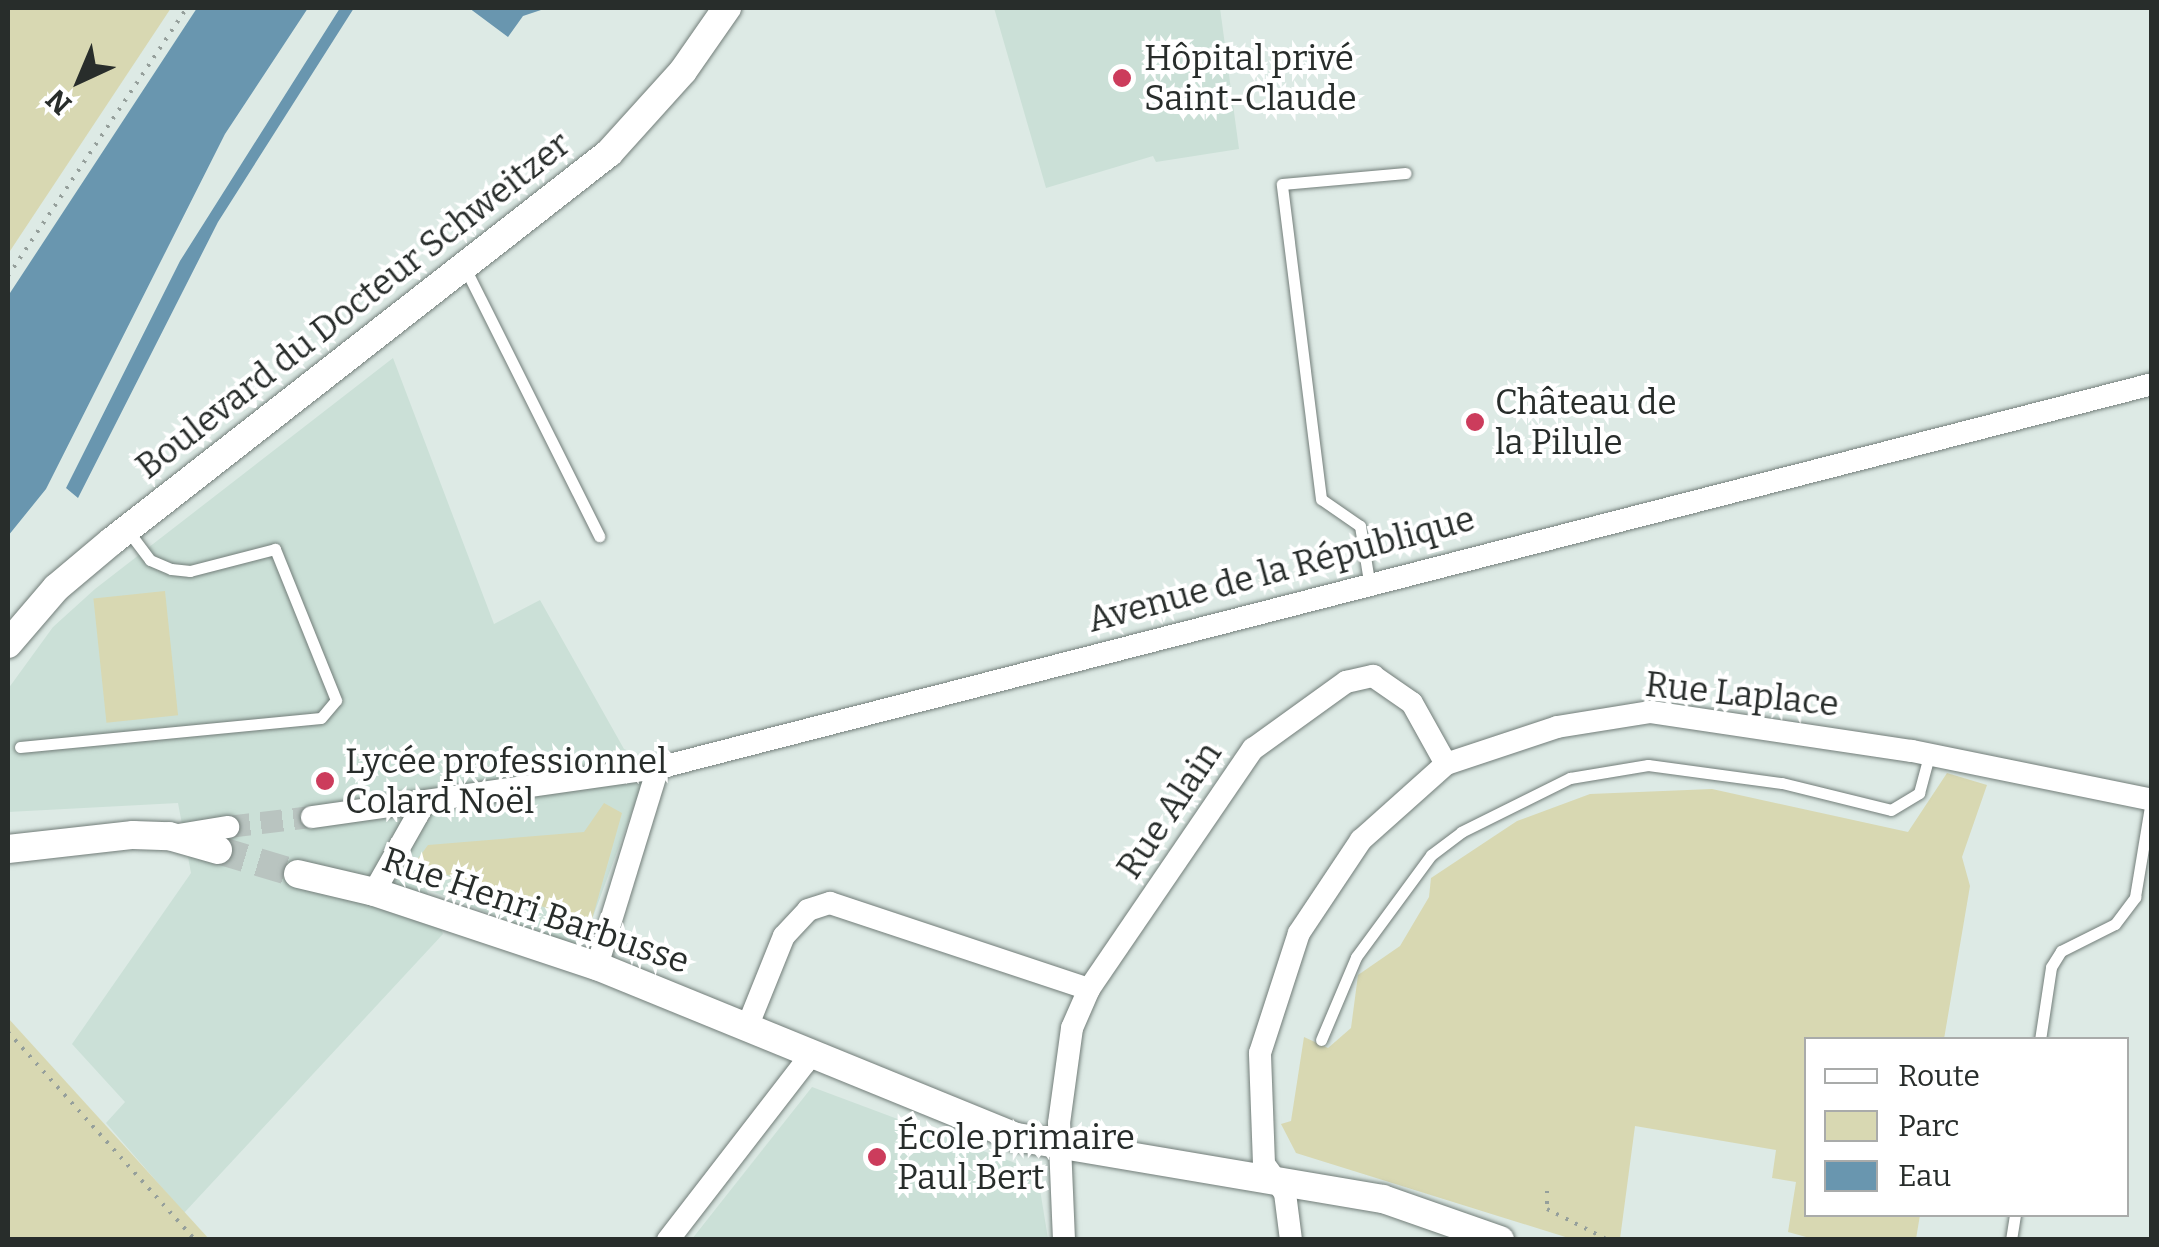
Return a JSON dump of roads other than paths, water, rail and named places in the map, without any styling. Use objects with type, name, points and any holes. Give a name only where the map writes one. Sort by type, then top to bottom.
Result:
[{"type":"street","name":"Boulevard du Docteur Schweitzer","points":[[8,644],[56,588],[127,529],[609,153],[683,71],[727,8]]},
{"type":"street","name":"Avenue de la République","points":[[312,817],[658,768],[1369,581],[2152,384]]},
{"type":"street","name":"Rue Alain","points":[[1064,1240],[1062,1150],[1072,1028],[1089,988],[1253,748],[1324,696],[1373,676],[1394,686],[1412,703],[1446,764]]},
{"type":"street","name":"Rue Laplace","points":[[1291,1240],[1285,1193],[1264,1164],[1260,1053],[1299,932],[1361,840],[1446,764],[1556,727],[1651,712],[1929,755],[2151,800]]},
{"type":"street","points":[[597,966],[658,768]]},
{"type":"street","points":[[374,892],[425,802]]},
{"type":"street","points":[[8,849],[169,836],[223,838]]},
{"type":"street","name":"Rue Henri Barbusse","points":[[298,874],[374,892],[597,966],[748,1024],[976,1124],[1062,1150]]},
{"type":"street","points":[[748,1024],[784,936],[808,910],[830,903],[1089,988]]},
{"type":"street","points":[[668,1240],[804,1064],[803,1050]]},
{"type":"street","points":[[1062,1150],[1274,1178],[1383,1199],[1500,1240]]},
{"type":"lane","points":[[1369,581],[1360,526],[1321,499],[1282,184],[1406,174]]},
{"type":"lane","points":[[465,268],[599,536]]},
{"type":"lane","points":[[20,747],[321,718],[336,700],[275,549],[171,569],[150,560],[127,529]]},
{"type":"lane","points":[[1322,1040],[1356,957],[1432,855],[1461,832],[1570,778],[1648,765],[1782,783],[1891,810],[1918,793],[1929,755]]},
{"type":"lane","points":[[2040,1037],[2051,967],[2061,951],[2115,924],[2134,897],[2151,800]]},
{"type":"water","points":[[197,8],[308,8],[225,134],[46,489],[8,536],[8,296]]},
{"type":"water","points":[[340,8],[354,8],[218,222],[78,498],[66,488],[180,261]]},
{"type":"water","points":[[469,8],[547,8],[523,16],[508,37]]},
{"type":"tunnel","points":[[228,827],[312,817]]},
{"type":"tunnel","points":[[218,850],[298,874]]},
{"type":"place","name":"Hôpital privé Saint-Claude","points":[[1122,78]]},
{"type":"place","name":"Château de la Pilule","points":[[1475,422]]},
{"type":"place","name":"Lycée professionnel Colard Noël","points":[[325,781]]},
{"type":"place","name":"École primaire Paul Bert","points":[[877,1157]]}]
